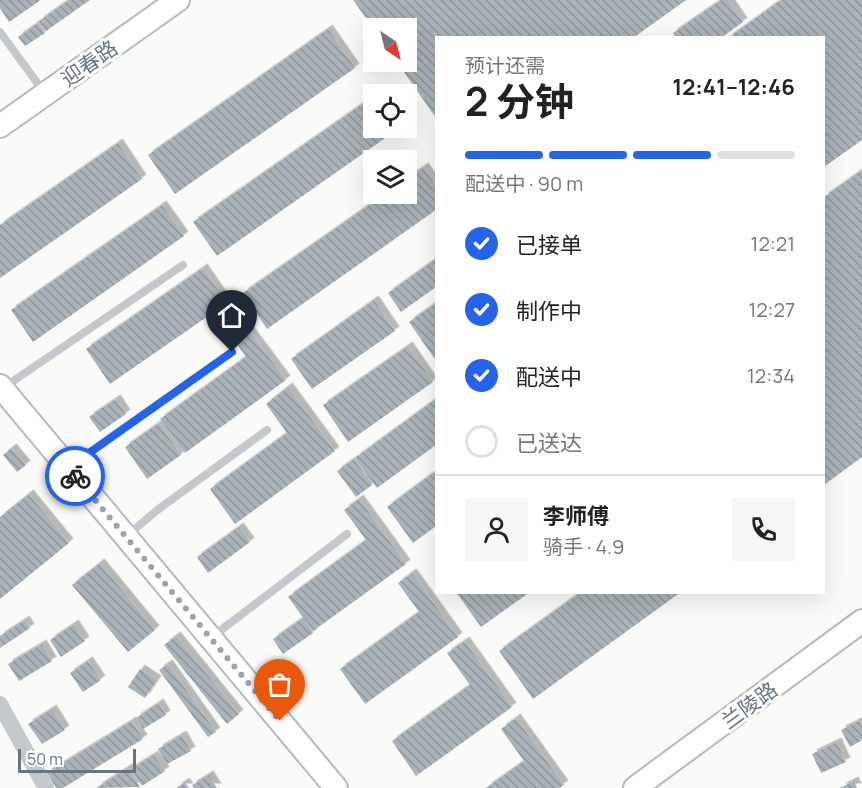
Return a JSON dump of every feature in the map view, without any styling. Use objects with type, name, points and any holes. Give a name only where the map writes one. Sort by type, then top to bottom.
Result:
[{"type":"street","name":"迎春路","points":[[0,126],[178,0]]},
{"type":"street","points":[[1,388],[336,788]]},
{"type":"street","name":"兰陵路","points":[[635,788],[862,621]]},
{"type":"street","points":[[0,704],[46,788]]},
{"type":"lane","points":[[0,32],[45,94]]},
{"type":"lane","points":[[1,388],[183,265]]},
{"type":"lane","points":[[68,468],[232,352]]},
{"type":"lane","points":[[126,537],[156,511],[267,430]]},
{"type":"lane","points":[[210,638],[348,534]]},
{"type":"building","points":[[0,0],[41,0],[9,22],[0,8]]},
{"type":"building","points":[[69,0],[90,0],[46,31],[39,21]]},
{"type":"building","points":[[353,0],[686,0],[636,36],[435,36],[435,117],[417,91],[417,84],[412,84],[404,72],[417,72],[417,18],[366,18]]},
{"type":"building","points":[[721,0],[728,0],[743,22],[724,36],[675,36],[673,33]]},
{"type":"building","points":[[781,0],[862,0],[862,140],[825,166],[825,36],[731,36]]},
{"type":"building","points":[[38,23],[45,33],[25,46],[18,37]]},
{"type":"building","points":[[328,29],[355,68],[175,194],[148,155]]},
{"type":"building","points":[[363,104],[363,138],[385,138],[368,150],[363,150],[363,154],[217,256],[193,222]]},
{"type":"building","points":[[118,143],[142,179],[0,278],[0,225]]},
{"type":"building","points":[[424,167],[435,184],[435,211],[267,329],[243,293],[371,204],[417,204],[417,172]]},
{"type":"building","points":[[862,170],[862,457],[825,484],[825,196]]},
{"type":"building","points":[[162,205],[184,236],[33,342],[11,310]]},
{"type":"building","points":[[435,260],[435,288],[401,312],[388,293]]},
{"type":"building","points":[[203,268],[227,303],[110,384],[86,349]]},
{"type":"building","points":[[374,300],[395,331],[312,389],[291,359]]},
{"type":"building","points":[[435,304],[435,358],[434,358],[409,322]]},
{"type":"building","points":[[239,317],[286,380],[185,453],[160,419],[246,357],[225,327]]},
{"type":"building","points":[[408,346],[433,382],[348,442],[323,405]]},
{"type":"building","points":[[288,387],[335,451],[235,524],[210,489],[287,433],[266,404]]},
{"type":"building","points":[[116,399],[126,414],[100,432],[89,417]]},
{"type":"building","points":[[435,400],[435,446],[377,488],[355,458]]},
{"type":"building","points":[[159,423],[181,455],[147,479],[125,447]]},
{"type":"building","points":[[12,448],[26,465],[17,472],[3,455]]},
{"type":"building","points":[[354,459],[372,485],[356,497],[337,471]]},
{"type":"building","points":[[435,472],[435,527],[413,543],[387,507]]},
{"type":"building","points":[[29,494],[69,543],[0,599],[0,517]]},
{"type":"building","points":[[359,499],[406,564],[313,631],[288,597],[366,540],[344,510]]},
{"type":"building","points":[[239,527],[250,542],[208,573],[197,557]]},
{"type":"building","points":[[100,563],[155,630],[128,652],[72,585]]},
{"type":"building","points":[[412,573],[458,637],[365,704],[340,669],[419,612],[398,583]]},
{"type":"building","points":[[457,594],[527,594],[481,627]]},
{"type":"building","points":[[578,594],[678,594],[533,699],[499,651]]},
{"type":"building","points":[[303,618],[313,633],[283,654],[273,639]]},
{"type":"building","points":[[25,620],[30,628],[0,648],[0,636]]},
{"type":"building","points":[[74,624],[85,641],[61,657],[50,640]]},
{"type":"building","points":[[176,636],[239,714],[227,724],[164,645]]},
{"type":"building","points":[[465,641],[512,707],[416,776],[392,741],[470,685],[447,653]]},
{"type":"building","points":[[42,644],[52,661],[19,681],[8,664]]},
{"type":"building","points":[[88,661],[101,680],[83,692],[70,673]]},
{"type":"building","points":[[168,664],[216,732],[208,737],[159,670]]},
{"type":"building","points":[[140,669],[157,680],[145,698],[128,687]]},
{"type":"building","points":[[159,703],[166,715],[143,729],[136,718]]},
{"type":"building","points":[[52,709],[65,730],[42,744],[28,724]]},
{"type":"building","points":[[516,718],[564,785],[559,788],[486,788],[524,761],[501,729]]},
{"type":"building","points":[[132,721],[143,739],[63,788],[56,788],[47,773]]},
{"type":"building","points":[[859,721],[862,726],[862,740],[850,747],[841,730]]},
{"type":"building","points":[[182,735],[191,751],[167,764],[158,749]]},
{"type":"building","points":[[837,742],[846,762],[821,773],[812,754]]},
{"type":"building","points":[[154,755],[165,771],[142,786],[131,769]]},
{"type":"building","points":[[128,768],[140,787],[96,788]]},
{"type":"building","points":[[209,775],[217,788],[194,788],[192,785]]},
{"type":"building","points":[[854,781],[857,788],[840,788]]},
{"type":"building","points":[[185,782],[189,788],[176,788]]},
{"type":"way so far","points":[[75,476],[280,721]]},
{"type":"route","points":[[75,476],[68,468],[232,352]]}]
